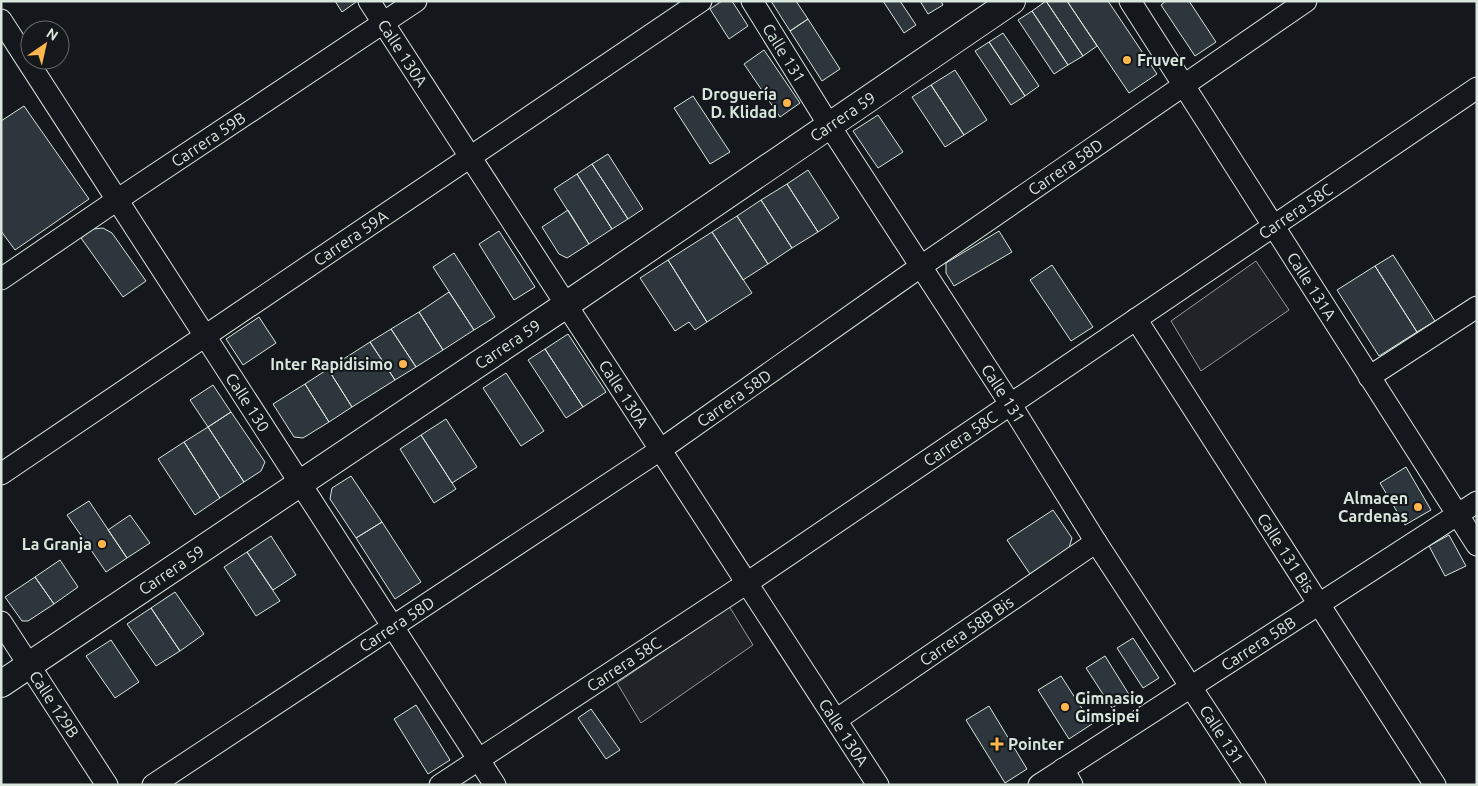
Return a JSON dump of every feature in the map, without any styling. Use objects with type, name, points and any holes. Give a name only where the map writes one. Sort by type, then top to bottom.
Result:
[{"type":"street","name":"Calle 130A","points":[[369,1],[878,785]]},
{"type":"street","name":"Carrera 59B","points":[[1,279],[416,1]]},
{"type":"street","name":"Carrera 59A","points":[[1,474],[701,1]]},
{"type":"street","name":"Calle 131","points":[[752,1],[829,125],[1096,542],[1255,785]]},
{"type":"street","name":"Carrera 59","points":[[1,684],[566,305],[1012,1]]},
{"type":"street","name":"Calle 131A","points":[[1130,1],[1477,545]]},
{"type":"street","name":"Carrera 58D","points":[[153,785],[660,450],[920,267],[1306,1]]},
{"type":"street","name":"Calle 130","points":[[1,20],[495,785]]},
{"type":"street","name":"Carrera 58C","points":[[440,785],[747,583],[1477,88]]},
{"type":"street","points":[[1369,377],[1477,307]]},
{"type":"street","name":"Calle 131 Bis","points":[[1136,319],[1436,785]]},
{"type":"street","name":"Carrera 58B","points":[[1039,785],[1068,777],[1190,686],[1477,502]]},
{"type":"street","name":"Carrera 58B Bis","points":[[836,720],[1096,542]]},
{"type":"street","name":"Calle 129B","points":[[1,622],[107,785]]},
{"type":"shaded area","points":[[1256,261],[1289,310],[1201,371],[1171,321]]},
{"type":"shaded area","points":[[729,606],[753,645],[641,723],[617,683]]},
{"type":"building","points":[[335,1],[356,1],[356,2],[342,12]]},
{"type":"building","points":[[722,1],[732,1],[748,26],[729,39],[710,9]]},
{"type":"building","points":[[771,1],[796,1],[808,19],[790,31]]},
{"type":"building","points":[[883,1],[900,1],[916,25],[904,33]]},
{"type":"building","points":[[920,1],[941,1],[943,5],[928,14]]},
{"type":"building","points":[[1046,1],[1083,56],[1068,65],[1032,11]]},
{"type":"building","points":[[1046,1],[1067,1],[1097,46],[1083,56]]},
{"type":"building","name":"Fruver","points":[[1067,1],[1108,1],[1157,74],[1129,93]]},
{"type":"building","points":[[1166,1],[1189,1],[1216,42],[1195,56],[1161,5]]},
{"type":"building","points":[[1032,11],[1068,65],[1054,74],[1018,20]]},
{"type":"building","points":[[808,19],[840,69],[822,81],[790,31]]},
{"type":"building","points":[[1003,33],[1039,86],[1025,96],[989,42]]},
{"type":"building","points":[[989,42],[1025,96],[1011,105],[975,51]]},
{"type":"building","points":[[764,50],[800,103],[780,117],[744,64]]},
{"type":"building","points":[[955,70],[987,120],[964,135],[931,85]]},
{"type":"building","points":[[931,85],[964,135],[945,147],[912,97]]},
{"type":"building","points":[[693,96],[730,152],[710,164],[674,108]]},
{"type":"building","points":[[24,106],[89,199],[15,250],[1,231],[1,121]]},
{"type":"building","points":[[878,115],[903,152],[878,168],[853,131]]},
{"type":"building","points":[[608,154],[643,209],[628,219],[592,164]]},
{"type":"building","points":[[592,164],[628,219],[612,229],[577,174]]},
{"type":"building","points":[[808,170],[839,218],[818,232],[787,184]]},
{"type":"building","points":[[577,174],[612,229],[589,244],[554,189]]},
{"type":"building","points":[[787,184],[818,232],[792,248],[761,200]]},
{"type":"building","points":[[761,200],[792,248],[768,264],[737,216]]},
{"type":"building","points":[[568,210],[589,244],[567,258],[559,254],[542,227]]},
{"type":"building","points":[[737,216],[768,264],[743,280],[712,232]]},
{"type":"building","points":[[103,228],[112,233],[146,281],[123,297],[81,238],[93,229]]},
{"type":"building","points":[[499,231],[535,287],[514,300],[479,244]]},
{"type":"building","points":[[999,231],[1012,252],[954,286],[946,273],[946,263]]},
{"type":"building","points":[[712,232],[752,293],[707,322],[668,260]]},
{"type":"building","points":[[454,253],[495,317],[474,330],[433,267]]},
{"type":"building","points":[[1393,255],[1435,321],[1417,332],[1375,266]]},
{"type":"building","points":[[668,260],[707,322],[695,330],[689,322],[675,331],[640,278]]},
{"type":"building","points":[[1052,265],[1093,327],[1071,341],[1030,280]]},
{"type":"building","points":[[1375,266],[1417,332],[1379,356],[1337,290]]},
{"type":"building","points":[[449,292],[474,330],[443,350],[419,312]]},
{"type":"building","points":[[419,312],[443,350],[416,367],[391,329]]},
{"type":"building","points":[[259,317],[276,343],[243,365],[226,339]]},
{"type":"building","points":[[391,329],[416,367],[395,380],[370,342]]},
{"type":"building","points":[[568,334],[606,392],[583,407],[545,349]]},
{"type":"building","points":[[370,342],[395,380],[352,407],[328,369]]},
{"type":"building","points":[[545,349],[583,407],[566,418],[528,360]]},
{"type":"building","points":[[328,369],[352,407],[329,422],[305,384]]},
{"type":"building","points":[[506,373],[544,431],[521,446],[483,388]]},
{"type":"building","points":[[305,384],[329,422],[303,438],[294,437],[273,404]]},
{"type":"building","points":[[213,385],[231,412],[208,427],[190,400]]},
{"type":"building","points":[[231,412],[265,462],[261,471],[244,482],[208,427]]},
{"type":"building","points":[[446,419],[477,467],[452,483],[421,435]]},
{"type":"building","points":[[208,427],[244,482],[220,498],[184,442]]},
{"type":"building","points":[[421,435],[456,489],[434,503],[400,449]]},
{"type":"building","points":[[184,442],[220,498],[195,515],[158,459]]},
{"type":"building","points":[[1406,467],[1431,510],[1405,525],[1380,483]]},
{"type":"building","points":[[351,476],[382,522],[356,538],[330,499],[332,488]]},
{"type":"building","name":"La Granja","points":[[89,501],[127,558],[106,572],[67,515]]},
{"type":"building","points":[[1053,510],[1072,538],[1069,548],[1030,574],[1007,540]]},
{"type":"building","points":[[130,515],[150,543],[127,558],[108,530]]},
{"type":"building","points":[[382,522],[421,582],[395,599],[356,538]]},
{"type":"building","points":[[1449,535],[1466,566],[1445,576],[1429,546]]},
{"type":"building","points":[[271,536],[296,575],[273,590],[247,552]]},
{"type":"building","points":[[247,552],[280,601],[256,616],[224,567]]},
{"type":"building","points":[[60,560],[78,587],[54,604],[35,577]]},
{"type":"building","points":[[35,577],[54,604],[28,621],[22,621],[5,597]]},
{"type":"building","points":[[175,592],[204,634],[180,651],[151,608]]},
{"type":"building","points":[[151,608],[180,651],[156,666],[127,624]]},
{"type":"building","points":[[1133,638],[1159,678],[1143,688],[1117,648]]},
{"type":"building","points":[[111,640],[139,682],[115,698],[86,656]]},
{"type":"building","points":[[1105,656],[1130,696],[1112,708],[1086,668]]},
{"type":"building","name":"Gimnasio Gimsipei","points":[[1061,676],[1092,724],[1069,739],[1038,690]]},
{"type":"building","points":[[416,705],[450,760],[428,774],[394,719]]},
{"type":"building","name":"Pointer","points":[[989,706],[1027,769],[1005,783],[966,720]]},
{"type":"building","points":[[591,709],[620,750],[606,759],[578,718]]},
{"type":"place","name":"Fruver","points":[[1127,60]]},
{"type":"place","name":"Droguería D. Klidad","points":[[787,103]]},
{"type":"place","name":"Inter Rapidisimo","points":[[403,364]]},
{"type":"place","name":"Almacen Cardenas","points":[[1418,507]]},
{"type":"place","name":"La Granja","points":[[102,544]]},
{"type":"place","name":"Gimnasio Gimsipei","points":[[1065,707]]},
{"type":"place","name":"Pointer","points":[[997,744]]}]
